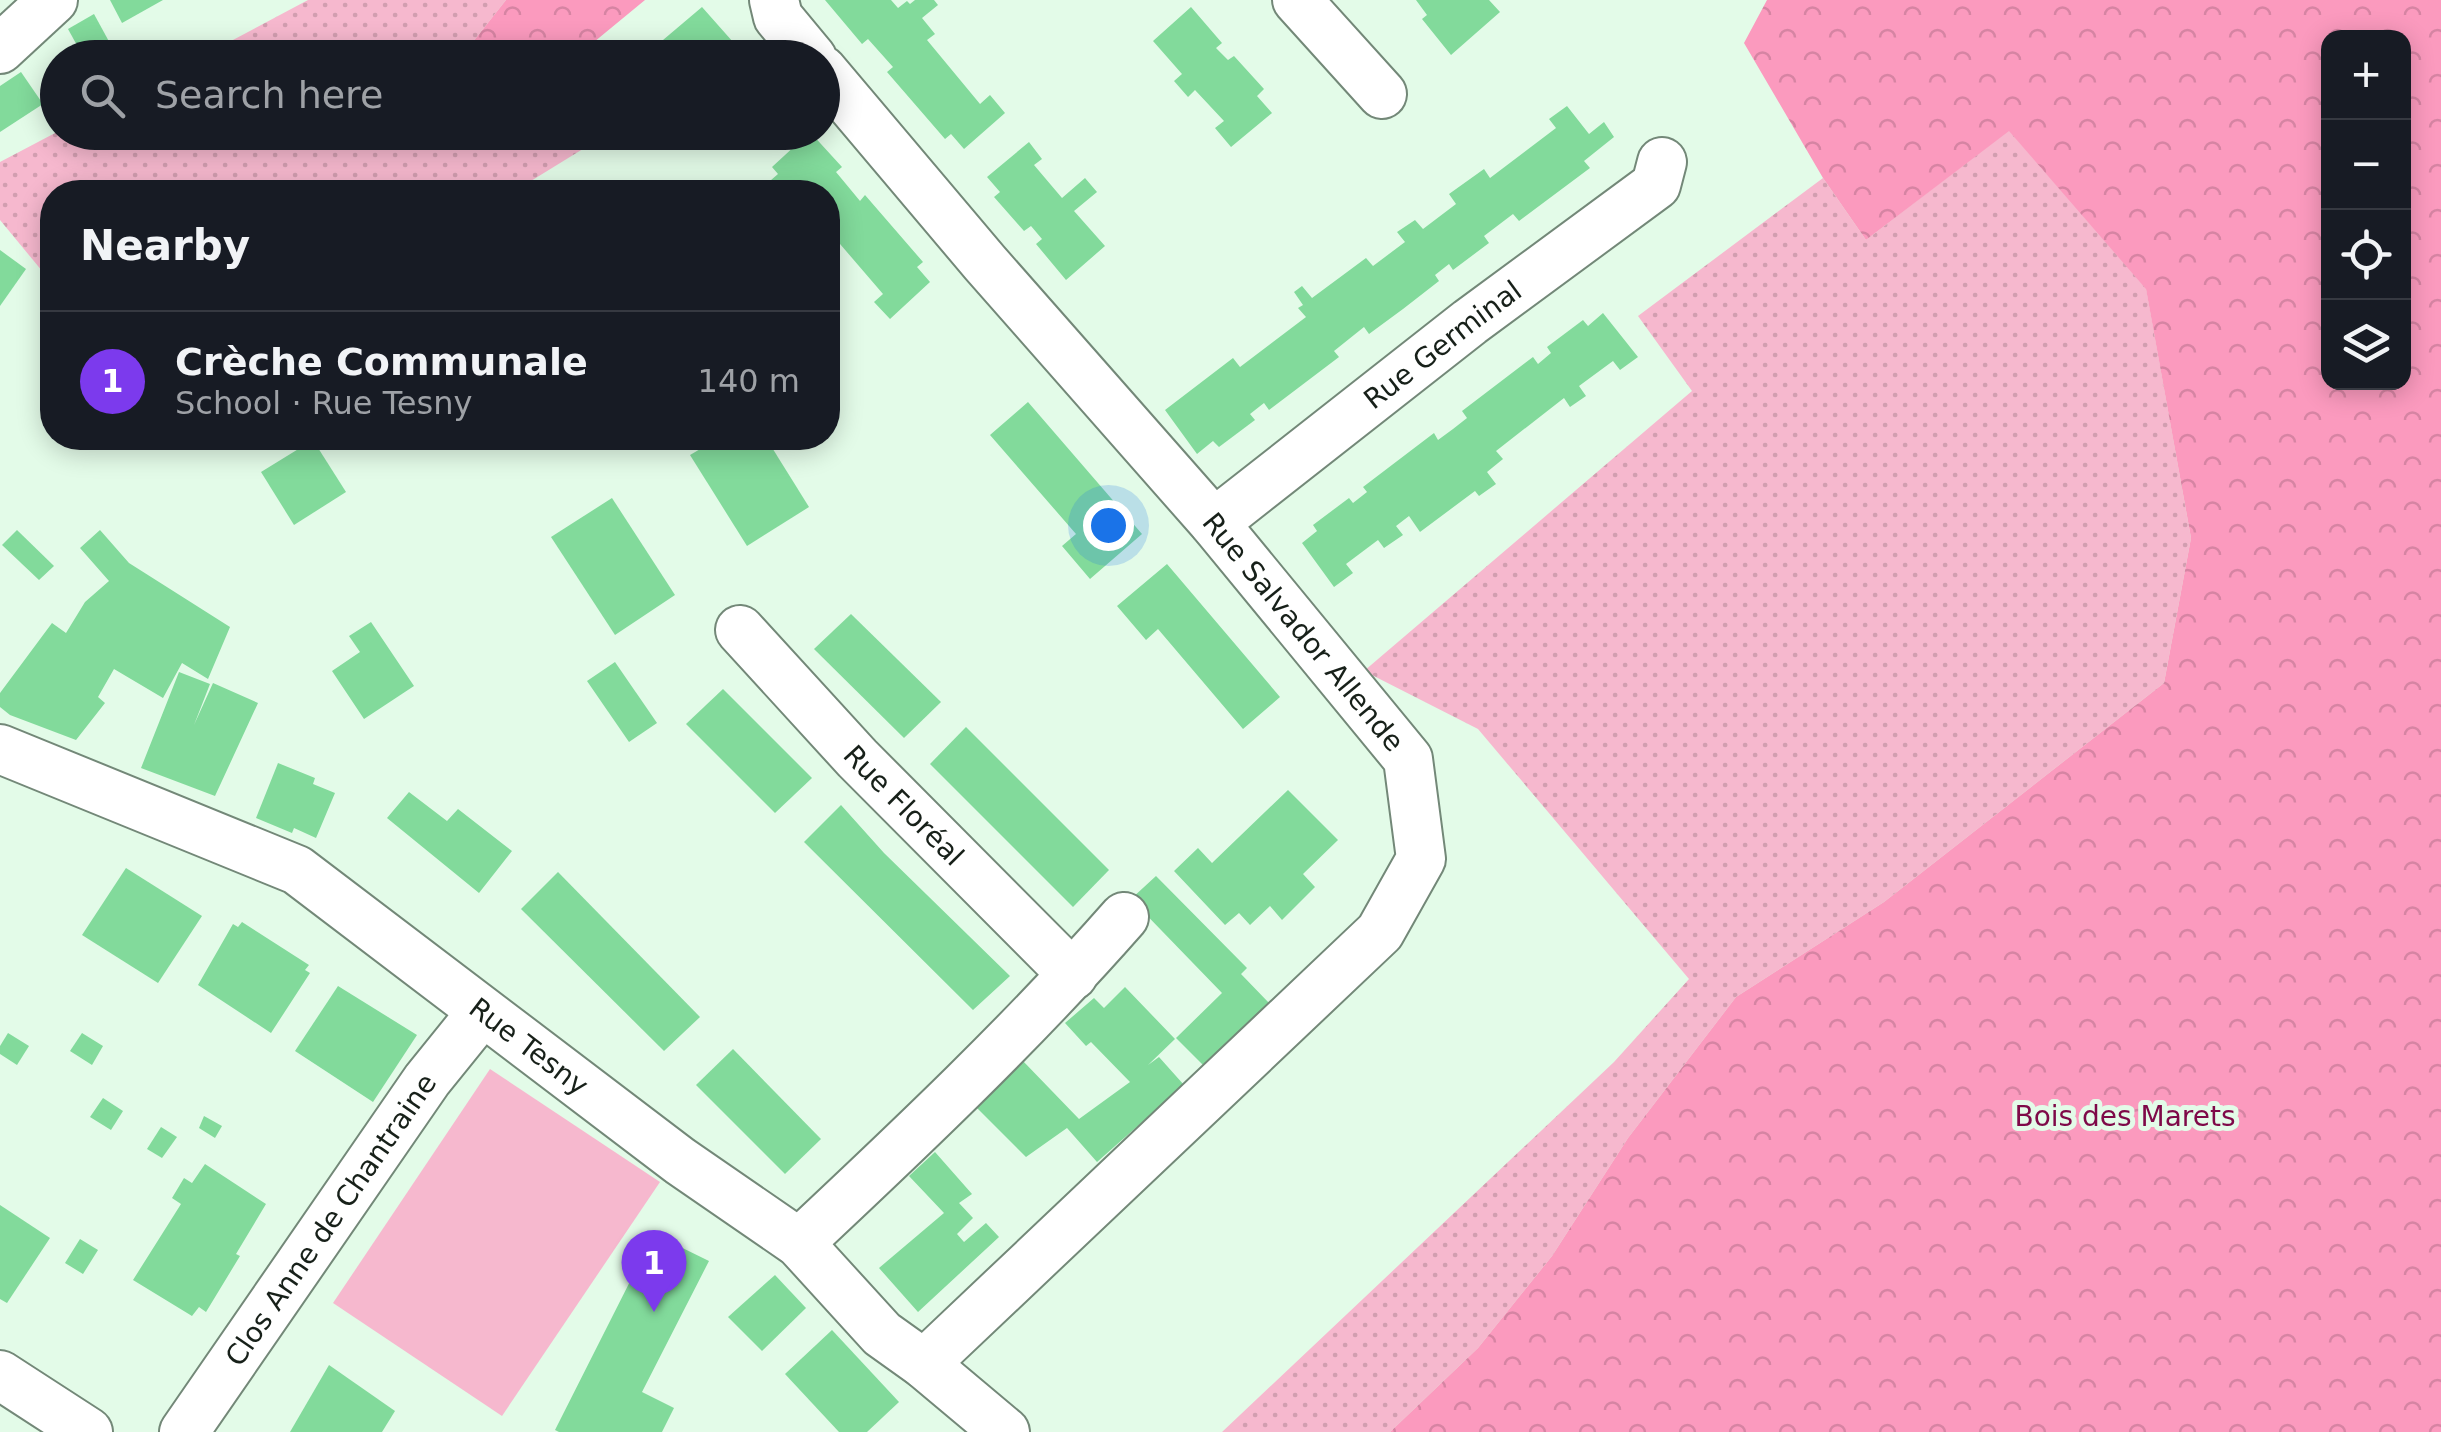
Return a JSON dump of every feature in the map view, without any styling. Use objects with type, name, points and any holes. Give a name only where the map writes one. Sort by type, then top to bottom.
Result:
[{"type":"street","points":[[0,49],[53,0]]},
{"type":"street","points":[[774,0],[778,17],[797,40]]},
{"type":"street","points":[[1297,0],[1382,94]]},
{"type":"street","name":"Rue Salvador Allende","points":[[840,91],[996,277],[1214,523],[1408,759],[1421,859],[1380,932],[924,1364]]},
{"type":"street","name":"Rue Germinal","points":[[1214,523],[1470,322],[1656,185],[1662,162]]},
{"type":"street","name":"Rue Floréal","points":[[740,630],[857,758],[1073,976]]},
{"type":"street","name":"Rue Tesny","points":[[0,748],[297,870],[680,1162],[800,1243],[882,1334],[1005,1432]]},
{"type":"street","points":[[800,1243],[930,1120],[1073,976],[1124,917]]},
{"type":"street","name":"Clos Anne de Chantraine","points":[[184,1432],[426,1080],[482,1012]]},
{"type":"street","points":[[0,1375],[88,1432]]},
{"type":"shaded area","points":[[308,0],[506,0],[474,40],[233,40]]},
{"type":"shaded area","points":[[2009,130],[2146,288],[2191,538],[2164,683],[1884,902],[1736,997],[1628,1138],[1552,1256],[1478,1348],[1390,1432],[1222,1432],[1614,1062],[1689,979],[1478,729],[1364,671],[1692,391],[1638,316],[1823,178],[1866,240]]},
{"type":"shaded area","points":[[40,141],[40,150],[581,150],[532,180],[40,180],[40,268],[0,220],[0,162]]},
{"type":"shaded area","points":[[490,1069],[660,1182],[502,1416],[333,1303]]},
{"type":"green space","points":[[506,0],[645,0],[596,40],[474,40]]},
{"type":"green space","name":"Bois des Marets","points":[[1767,0],[2441,0],[2441,1432],[1390,1432],[1478,1348],[1552,1256],[1628,1138],[1736,997],[1884,902],[2164,683],[2191,538],[2146,289],[2009,131],[1866,240],[1823,178],[1744,43]]},
{"type":"building","points":[[110,0],[163,0],[122,23]]},
{"type":"building","points":[[825,0],[891,0],[898,8],[907,1],[910,4],[915,0],[934,0],[938,5],[922,18],[935,34],[927,40],[980,104],[990,95],[1005,113],[964,149],[951,134],[945,139],[887,72],[893,67],[868,39],[862,44]]},
{"type":"building","points":[[1416,0],[1489,0],[1500,12],[1451,55],[1422,19],[1427,15]]},
{"type":"building","points":[[702,7],[731,40],[663,40]]},
{"type":"building","points":[[1191,7],[1222,43],[1216,48],[1228,60],[1234,56],[1264,89],[1257,96],[1272,113],[1231,147],[1215,128],[1224,121],[1195,90],[1188,97],[1174,81],[1182,74],[1153,41]]},
{"type":"building","points":[[94,14],[108,40],[74,40],[68,29]]},
{"type":"building","points":[[21,72],[40,100],[40,106],[0,132],[0,86]]},
{"type":"building","points":[[1567,106],[1589,134],[1604,122],[1614,137],[1584,161],[1590,168],[1519,221],[1513,214],[1484,236],[1489,243],[1453,270],[1449,264],[1435,275],[1439,281],[1403,309],[1369,334],[1364,327],[1334,351],[1339,357],[1269,410],[1264,403],[1250,414],[1255,420],[1219,447],[1213,441],[1197,454],[1165,410],[1233,358],[1240,367],[1306,317],[1298,308],[1303,305],[1294,292],[1302,286],[1312,298],[1366,258],[1373,266],[1405,242],[1397,232],[1415,220],[1423,229],[1456,204],[1449,194],[1484,169],[1490,178],[1556,128],[1549,119]]},
{"type":"building","points":[[1029,142],[1042,159],[1034,165],[1062,198],[1085,178],[1097,192],[1074,211],[1105,246],[1066,280],[1036,244],[1042,239],[1031,226],[1024,231],[994,197],[1000,192],[987,177]]},
{"type":"building","points":[[790,150],[826,150],[842,167],[836,172],[860,201],[865,195],[923,262],[917,267],[930,282],[890,319],[874,302],[883,294],[840,244],[840,180],[771,180],[778,174],[772,167]]},
{"type":"building","points":[[0,250],[26,269],[0,306]]},
{"type":"building","points":[[1603,313],[1638,357],[1620,370],[1613,361],[1579,386],[1586,396],[1570,407],[1564,398],[1496,451],[1503,459],[1487,472],[1496,484],[1479,496],[1475,491],[1420,532],[1409,516],[1396,526],[1403,535],[1384,548],[1378,540],[1346,564],[1353,573],[1334,587],[1302,543],[1317,531],[1313,525],[1349,498],[1353,503],[1367,492],[1363,487],[1434,433],[1438,440],[1453,429],[1467,418],[1462,411],[1533,357],[1538,364],[1551,353],[1547,347],[1583,320],[1588,326]]},
{"type":"building","points":[[1028,402],[1142,534],[1090,579],[1062,546],[1076,534],[990,435]]},
{"type":"building","points":[[297,450],[319,450],[346,492],[294,525],[261,472]]},
{"type":"building","points":[[699,450],[773,450],[809,507],[747,546],[690,455]]},
{"type":"building","points":[[612,498],[675,595],[615,635],[551,537]]},
{"type":"building","points":[[17,530],[54,566],[39,580],[2,545]]},
{"type":"building","points":[[100,530],[129,563],[230,627],[208,679],[182,663],[163,698],[114,669],[98,697],[105,703],[76,740],[10,715],[0,707],[0,693],[52,623],[66,633],[85,602],[109,581],[80,548]]},
{"type":"building","points":[[1167,564],[1280,697],[1243,729],[1158,629],[1146,640],[1117,606]]},
{"type":"building","points":[[851,614],[941,702],[904,738],[814,649]]},
{"type":"building","points":[[371,622],[414,686],[364,719],[332,671],[360,652],[349,636]]},
{"type":"building","points":[[615,662],[657,723],[629,742],[587,681]]},
{"type":"building","points":[[179,672],[210,684],[194,725],[213,683],[258,703],[215,796],[141,768]]},
{"type":"building","points":[[723,689],[812,778],[775,813],[686,724]]},
{"type":"building","points":[[966,727],[1109,870],[1073,907],[930,764]]},
{"type":"building","points":[[278,763],[315,778],[313,784],[335,793],[316,838],[256,818]]},
{"type":"building","points":[[1288,790],[1338,840],[1303,874],[1315,887],[1282,920],[1270,906],[1250,925],[1239,913],[1225,925],[1174,871],[1198,848],[1212,863]]},
{"type":"building","points":[[409,792],[447,821],[458,809],[512,851],[479,893],[387,818]]},
{"type":"building","points":[[841,805],[884,853],[1010,976],[973,1010],[804,842]]},
{"type":"building","points":[[126,868],[202,916],[158,983],[82,935]]},
{"type":"building","points":[[558,872],[700,1017],[664,1051],[521,909]]},
{"type":"building","points":[[1156,876],[1247,968],[1241,974],[1269,1003],[1204,1066],[1176,1038],[1222,993],[1131,899]]},
{"type":"building","points":[[242,922],[309,965],[305,970],[310,973],[271,1033],[198,985],[233,924],[238,927]]},
{"type":"building","points":[[338,986],[417,1035],[373,1102],[295,1051]]},
{"type":"building","points":[[1125,987],[1175,1039],[1148,1065],[1159,1057],[1184,1085],[1097,1162],[1067,1128],[1026,1157],[975,1106],[1022,1060],[1079,1119],[1130,1082],[1091,1042],[1086,1046],[1065,1023],[1094,998],[1104,1008]]},
{"type":"building","points":[[8,1033],[29,1046],[17,1065],[0,1054]]},
{"type":"building","points":[[82,1033],[103,1046],[92,1065],[70,1051]]},
{"type":"building","points":[[733,1049],[821,1139],[785,1174],[696,1085]]},
{"type":"building","points":[[103,1098],[123,1111],[111,1130],[90,1117]]},
{"type":"building","points":[[204,1116],[222,1126],[215,1138],[199,1128]]},
{"type":"building","points":[[161,1127],[177,1137],[162,1158],[147,1149]]},
{"type":"building","points":[[935,1152],[972,1194],[959,1203],[973,1218],[957,1234],[964,1242],[986,1223],[999,1237],[918,1312],[879,1268],[944,1213],[909,1176]]},
{"type":"building","points":[[205,1164],[266,1204],[206,1312],[199,1307],[192,1316],[133,1280],[181,1204],[172,1198],[184,1178],[192,1183]]},
{"type":"building","points":[[0,1205],[50,1238],[7,1303],[0,1299]]},
{"type":"building","points":[[654,1234],[709,1261],[642,1392],[674,1408],[662,1432],[559,1432],[555,1430]]},
{"type":"building","points":[[80,1239],[98,1250],[83,1274],[65,1263]]},
{"type":"building","points":[[775,1275],[806,1308],[762,1351],[728,1317]]},
{"type":"building","points":[[832,1330],[899,1402],[867,1432],[839,1432],[785,1374]]},
{"type":"building","points":[[329,1365],[395,1411],[382,1432],[290,1432]]},
{"type":"place","name":"Crèche Communale","points":[[654,1312]]}]
